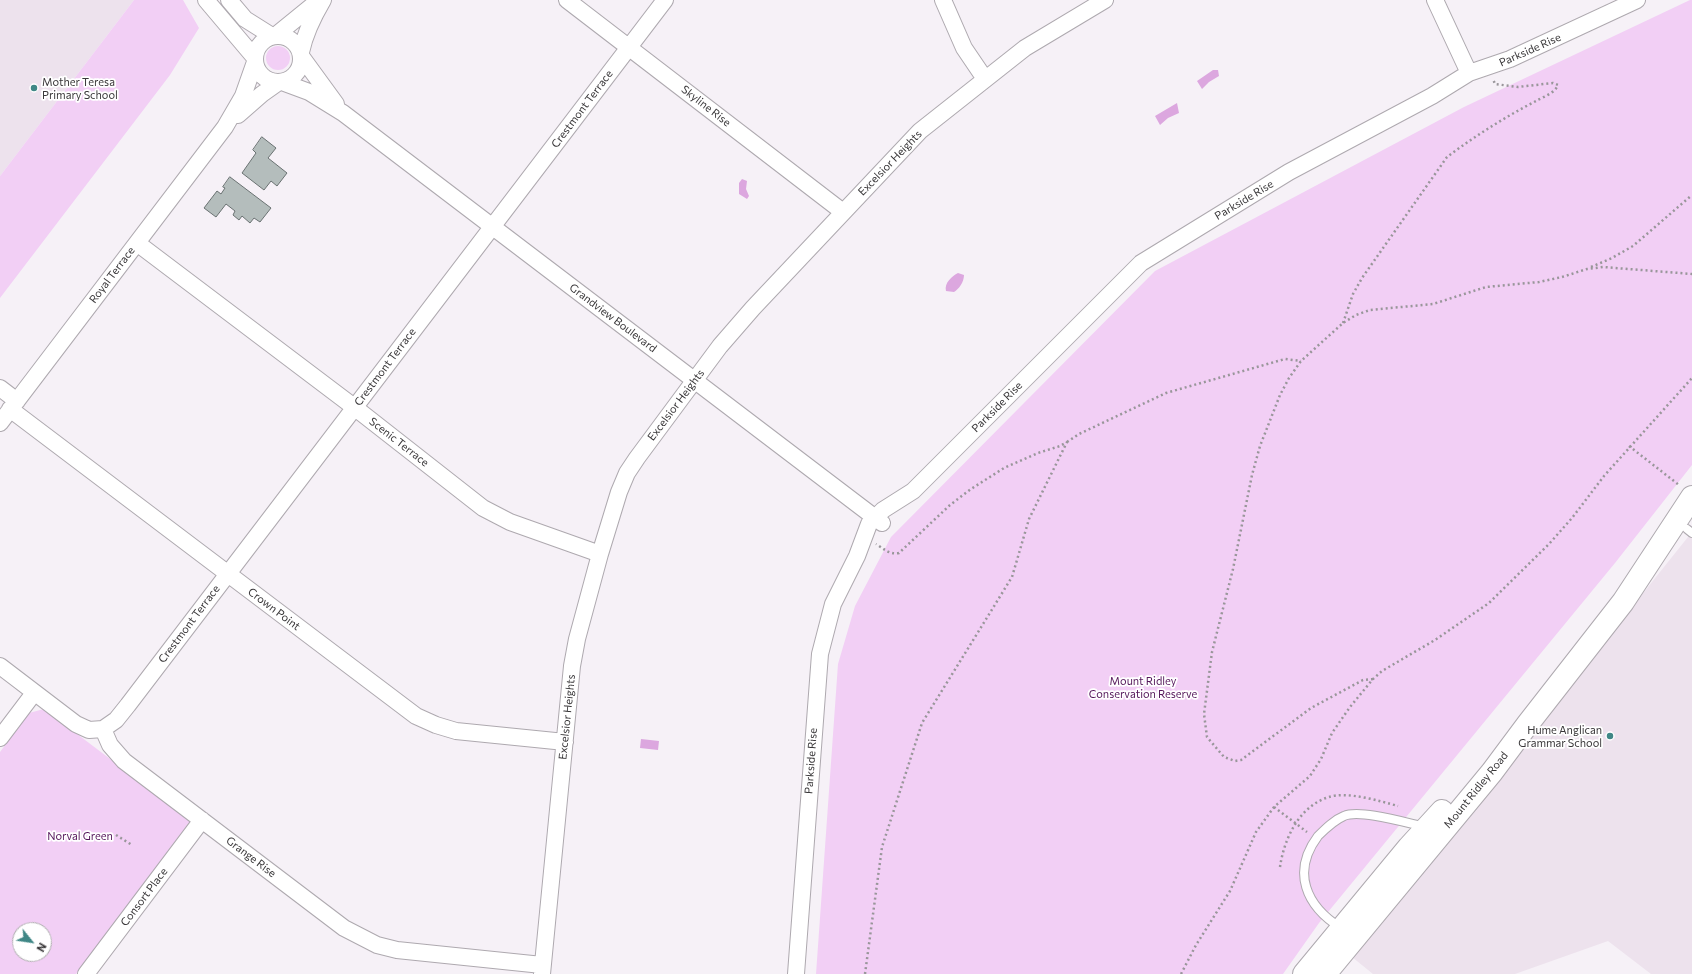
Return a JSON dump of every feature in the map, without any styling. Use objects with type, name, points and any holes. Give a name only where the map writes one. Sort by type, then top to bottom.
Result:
[{"type":"street","points":[[206,0],[255,60]]},
{"type":"street","points":[[229,0],[245,19],[274,36],[282,36],[294,41],[301,54]]},
{"type":"street","points":[[319,0],[274,36],[266,39],[260,44],[256,51],[255,60],[257,69],[266,79],[281,82],[289,79],[299,70],[301,54],[311,22],[323,0]]},
{"type":"street","name":"Skyline Rise","points":[[567,0],[843,212]]},
{"type":"street","name":"Crestmont Terrace","points":[[103,729],[116,720],[665,0]]},
{"type":"street","points":[[943,0],[964,48],[985,79]]},
{"type":"street","name":"Excelsior Heights","points":[[542,969],[572,666],[577,639],[600,554],[619,492],[627,473],[694,380],[739,323],[920,131],[1025,48],[1105,0]]},
{"type":"street","points":[[1435,0],[1469,73]]},
{"type":"street","name":"Parkside Rise","points":[[796,974],[820,654],[833,604],[857,556],[869,524],[906,504],[913,491],[1141,263],[1289,172],[1432,96],[1469,73],[1494,66],[1637,0]]},
{"type":"street","name":"Grandview Boulevard","points":[[301,54],[322,87],[343,113]]},
{"type":"street","name":"Royal Terrace","points":[[6,412],[225,127],[243,96],[255,60]]},
{"type":"street","name":"Royal Terrace","points":[[225,127],[250,104],[281,82]]},
{"type":"street","name":"Grandview Boulevard","points":[[281,82],[309,92],[343,113],[878,520]]},
{"type":"street","name":"Scenic Terrace","points":[[137,243],[483,508],[497,516],[600,554]]},
{"type":"street","name":"Crown Point","points":[[0,388],[6,412],[227,574],[416,716],[436,725],[456,731],[565,742]]},
{"type":"street","name":"Mount Ridley Road","points":[[1623,602],[1686,491]]},
{"type":"street","name":"Parkside Rise","points":[[857,556],[871,540],[878,520]]},
{"type":"street","name":"Mount Ridley Road","points":[[1325,974],[1492,772],[1623,602],[1690,528]]},
{"type":"street","points":[[0,666],[34,693],[84,728],[95,730],[103,729]]},
{"type":"street","points":[[0,738],[34,693]]},
{"type":"street","points":[[1304,974],[1427,827],[1527,725]]},
{"type":"street","name":"Grange Rise","points":[[103,729],[110,746],[124,761],[344,928],[377,945],[416,953],[542,969]]},
{"type":"street","name":"Consort Place","points":[[86,974],[202,820]]},
{"type":"lane","points":[[1364,927],[1342,928],[1328,920],[1313,903],[1304,881],[1306,858],[1312,844],[1326,826],[1346,815],[1370,815],[1427,827]]},
{"type":"path","points":[[1343,324],[1353,294],[1362,278],[1447,157],[1468,142],[1557,88],[1558,85],[1553,83],[1518,87],[1495,84],[1492,77],[1494,66]]},
{"type":"path","points":[[1587,269],[1612,258],[1633,246],[1692,195]]},
{"type":"path","points":[[1373,679],[1363,680],[1311,708],[1241,760],[1235,761],[1224,757],[1207,737],[1204,714],[1212,652],[1233,569],[1252,476],[1260,446],[1272,415],[1289,378],[1301,361],[1343,324],[1356,315],[1370,310],[1434,304],[1486,287],[1501,284],[1539,282],[1587,269],[1602,267],[1692,274]]},
{"type":"path","points":[[871,540],[888,552],[894,554],[899,553],[950,505],[972,488],[1004,468],[1038,453],[1060,446],[1079,434],[1166,393],[1285,359],[1301,361]]},
{"type":"path","points":[[1181,974],[1196,945],[1230,891],[1256,832],[1274,807],[1310,776],[1321,759],[1337,727],[1350,707],[1373,679],[1382,671],[1435,640],[1489,603],[1549,544],[1629,446],[1692,378]]},
{"type":"path","points":[[865,974],[882,847],[922,723],[1012,577],[1029,519],[1067,442]]},
{"type":"path","points":[[1629,446],[1686,491]]},
{"type":"path","points":[[1274,807],[1309,833]]},
{"type":"path","points":[[116,835],[132,845]]},
{"type":"shaded area","name":"Mother Teresa Primary School","points":[[0,0],[134,0],[0,176]]},
{"type":"shaded area","points":[[1213,70],[1218,70],[1219,76],[1209,82],[1202,89],[1197,81]]},
{"type":"shaded area","points":[[1177,103],[1179,113],[1168,118],[1160,125],[1155,116]]},
{"type":"shaded area","points":[[742,179],[747,181],[746,189],[749,196],[747,199],[739,194],[739,183]]},
{"type":"shaded area","points":[[958,273],[964,275],[961,285],[954,292],[946,291],[947,283]]},
{"type":"shaded area","name":"Hume Anglican Grammar School","points":[[1692,532],[1692,974],[1651,974],[1608,941],[1515,974],[1373,974],[1352,957]]},
{"type":"shaded area","points":[[641,739],[659,741],[658,750],[640,748]]},
{"type":"green space","points":[[134,0],[183,0],[199,28],[170,75],[0,298],[0,176]]},
{"type":"green space","name":"Mount Ridley Conservation Reserve","points":[[1692,0],[1692,465],[1615,563],[1319,923],[1283,974],[816,974],[838,664],[855,606],[891,537],[1155,271],[1464,107]]},
{"type":"green space","points":[[278,46],[283,47],[289,53],[289,63],[283,69],[278,70],[273,69],[267,63],[266,58],[267,53],[273,47]]},
{"type":"green space","name":"Norval Green","points":[[44,709],[191,820],[76,974],[0,974],[0,752],[29,713]]},
{"type":"building","points":[[262,137],[276,148],[268,158],[287,173],[277,186],[271,181],[264,190],[242,173],[256,153],[253,150]]},
{"type":"building","points":[[230,177],[271,208],[260,222],[254,218],[250,223],[242,216],[239,220],[233,215],[235,211],[226,204],[216,217],[204,208],[217,191],[221,194],[225,188],[223,187]]},
{"type":"place","name":"Mother Teresa Primary School","points":[[34,88]]},
{"type":"place","name":"Hume Anglican Grammar School","points":[[1610,736]]}]
